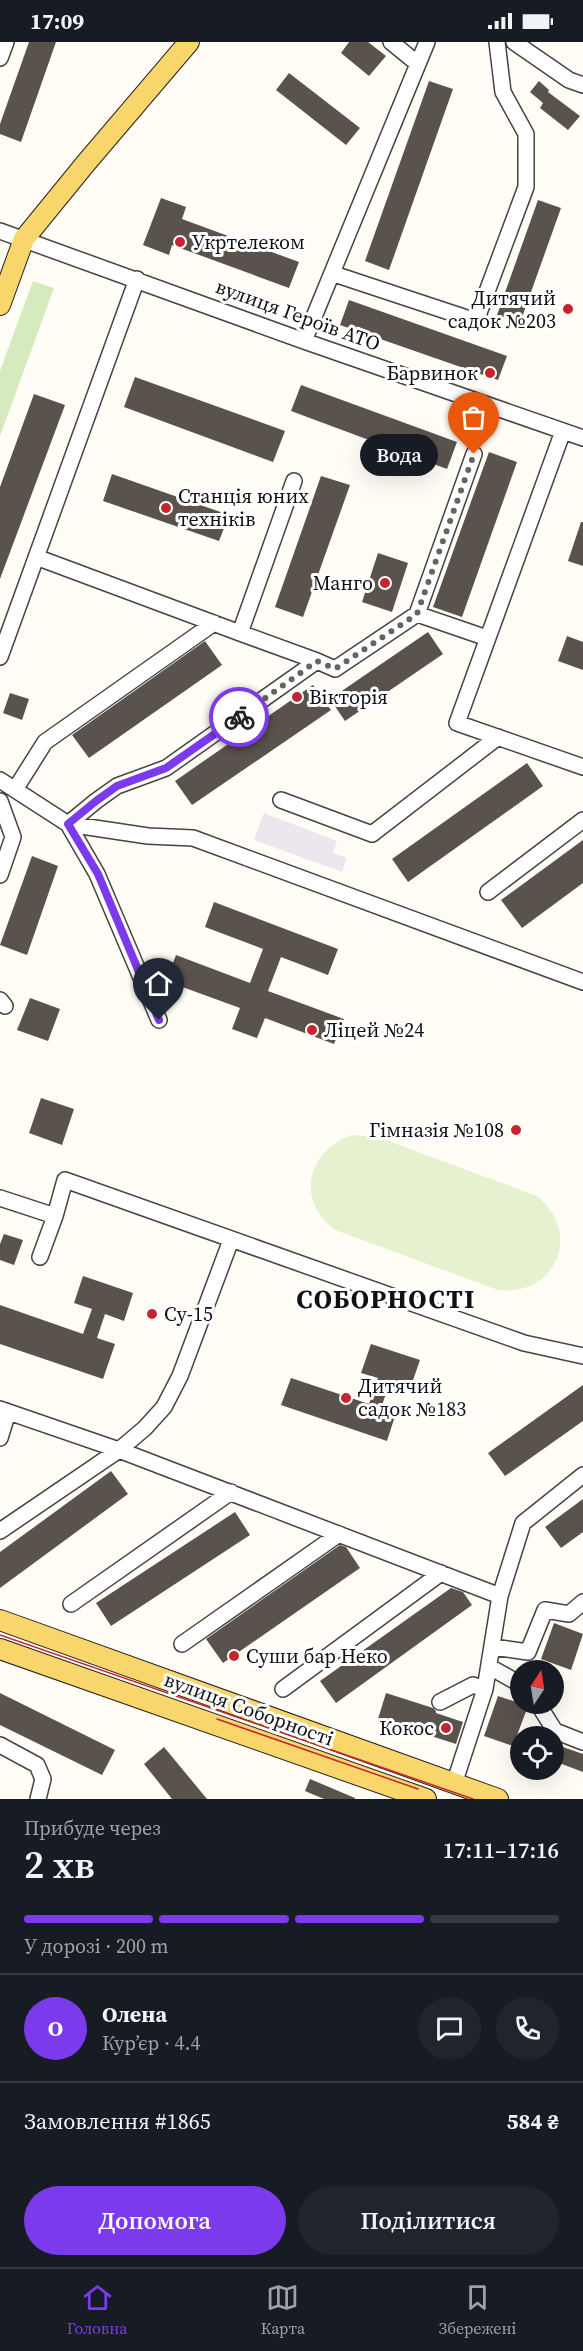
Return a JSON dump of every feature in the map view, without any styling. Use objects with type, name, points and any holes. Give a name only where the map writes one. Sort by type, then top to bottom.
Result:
[{"type":"main road","points":[[0,305],[24,240],[189,42]]},
{"type":"main road","name":"вулиця Соборності","points":[[0,1620],[498,1799]]},
{"type":"main road","name":"вулиця Соборності","points":[[0,1650],[426,1799]]},
{"type":"street","points":[[0,58],[6,42]]},
{"type":"street","points":[[391,42],[418,64]]},
{"type":"street","points":[[304,341],[427,42]]},
{"type":"street","points":[[333,274],[476,321],[526,187],[526,134],[504,92],[497,56],[497,42]]},
{"type":"street","points":[[514,42],[569,80],[583,85]]},
{"type":"street","name":"вулиця Героїв АТО","points":[[0,231],[304,341],[583,438]]},
{"type":"street","points":[[0,657],[137,279]]},
{"type":"street","points":[[563,431],[457,723],[583,767]]},
{"type":"street","points":[[36,557],[335,669],[417,614],[474,454]]},
{"type":"street","points":[[240,633],[294,481]]},
{"type":"street","points":[[417,614],[487,638]]},
{"type":"street","points":[[16,788],[45,742],[214,623]]},
{"type":"street","points":[[68,824],[117,786],[166,768],[317,661]]},
{"type":"street","points":[[281,800],[372,834],[498,737]]},
{"type":"street","points":[[0,780],[16,788],[68,824],[98,874],[159,1020]]},
{"type":"street","points":[[0,801],[13,837],[0,875]]},
{"type":"street","points":[[488,892],[583,820]]},
{"type":"street","points":[[68,824],[148,836],[193,838],[583,982]]},
{"type":"street","points":[[40,1257],[65,1180],[524,1342],[583,1356]]},
{"type":"street","points":[[0,1198],[55,1216]]},
{"type":"street","points":[[0,1531],[119,1449],[145,1428],[164,1407],[180,1376],[231,1240]]},
{"type":"street","points":[[0,1438],[4,1411],[119,1449],[500,1596]]},
{"type":"street","points":[[454,1784],[485,1689],[500,1596],[523,1523],[583,1475]]},
{"type":"street","points":[[71,1604],[231,1492]]},
{"type":"street","points":[[182,1644],[339,1534]]},
{"type":"street","points":[[283,1689],[441,1573]]},
{"type":"street","points":[[493,1647],[528,1652],[545,1610],[569,1614],[583,1602]]},
{"type":"street","points":[[490,1667],[510,1678]]},
{"type":"street","points":[[440,1702],[473,1685],[485,1689]]},
{"type":"street","points":[[544,1714],[555,1731],[583,1742]]},
{"type":"street","points":[[0,1745],[37,1765],[43,1779],[38,1799]]},
{"type":"shaded area","points":[[264,813],[337,841],[333,853],[347,858],[342,872],[254,840]]},
{"type":"green space","points":[[33,281],[54,288],[0,436],[0,371]]},
{"type":"green space","points":[[352,1135],[378,1137],[537,1196],[551,1211],[558,1227],[560,1244],[556,1260],[548,1273],[535,1283],[518,1289],[498,1290],[335,1230],[322,1218],[314,1205],[311,1191],[312,1177],[316,1164],[325,1152],[337,1142]]},
{"type":"building","points":[[29,42],[56,42],[21,142],[0,134],[0,124]]},
{"type":"building","points":[[349,42],[368,42],[386,56],[369,76],[341,53]]},
{"type":"building","points":[[289,73],[360,128],[346,145],[276,90]]},
{"type":"building","points":[[429,81],[453,89],[389,270],[365,261]]},
{"type":"building","points":[[539,81],[549,90],[548,92],[580,116],[568,130],[540,108],[543,103],[530,92]]},
{"type":"building","points":[[161,198],[186,207],[182,219],[299,262],[289,288],[172,245],[169,255],[143,245]]},
{"type":"building","points":[[538,200],[561,208],[520,323],[497,315]]},
{"type":"building","points":[[349,300],[507,356],[498,380],[340,325]]},
{"type":"building","points":[[135,377],[285,431],[273,462],[124,407]]},
{"type":"building","points":[[301,385],[457,442],[447,469],[291,411]]},
{"type":"building","points":[[34,394],[65,405],[0,579],[0,487]]},
{"type":"building","points":[[489,452],[517,462],[462,617],[433,607]]},
{"type":"building","name":"Станція юних техніків","points":[[112,474],[229,515],[219,541],[103,501]]},
{"type":"building","points":[[321,476],[350,485],[303,617],[275,607]]},
{"type":"building","points":[[581,522],[583,522],[583,566],[568,561]]},
{"type":"building","name":"Манго","points":[[378,553],[408,563],[392,612],[362,602]]},
{"type":"building","points":[[428,632],[443,654],[345,721],[330,699]]},
{"type":"building","points":[[567,636],[583,642],[583,670],[558,661]]},
{"type":"building","points":[[205,641],[222,665],[89,758],[72,735]]},
{"type":"building","points":[[313,685],[331,710],[192,805],[175,781]]},
{"type":"building","points":[[10,693],[29,699],[22,720],[3,713]]},
{"type":"building","points":[[527,763],[543,786],[408,882],[392,859]]},
{"type":"building","points":[[583,840],[583,883],[522,928],[501,900]]},
{"type":"building","points":[[32,856],[58,866],[27,955],[0,945]]},
{"type":"building","points":[[214,902],[338,949],[328,975],[281,957],[268,991],[344,1019],[334,1044],[265,1018],[257,1038],[232,1029],[240,1008],[166,981],[176,955],[250,983],[263,949],[205,927]]},
{"type":"building","points":[[30,998],[60,1009],[48,1041],[17,1030]]},
{"type":"building","points":[[41,1098],[74,1109],[62,1145],[29,1133]]},
{"type":"building","points":[[4,1234],[23,1240],[14,1265],[0,1260],[0,1244]]},
{"type":"building","points":[[83,1276],[133,1293],[124,1321],[105,1314],[97,1338],[115,1344],[103,1379],[0,1344],[0,1305],[83,1334],[92,1309],[74,1303]]},
{"type":"building","points":[[371,1344],[420,1360],[410,1389],[390,1382],[381,1408],[396,1413],[387,1441],[281,1405],[291,1378],[369,1404],[378,1378],[361,1373]]},
{"type":"building","points":[[583,1385],[583,1421],[505,1476],[488,1453]]},
{"type":"building","points":[[111,1471],[128,1494],[0,1588],[0,1552]]},
{"type":"building","points":[[583,1499],[583,1532],[561,1548],[545,1527]]},
{"type":"building","points":[[235,1512],[250,1535],[111,1626],[96,1603]]},
{"type":"building","points":[[340,1545],[346,1547],[360,1568],[223,1663],[206,1639]]},
{"type":"building","points":[[451,1588],[463,1592],[472,1605],[336,1703],[320,1681]]},
{"type":"building","points":[[554,1623],[583,1634],[571,1670],[564,1667],[564,1660],[541,1659]]},
{"type":"building","points":[[0,1693],[115,1750],[102,1775],[0,1725]]},
{"type":"building","points":[[386,1693],[433,1708],[436,1713],[463,1722],[456,1744],[378,1719]]},
{"type":"building","points":[[498,1696],[510,1700],[510,1714],[525,1714],[520,1726],[510,1726],[510,1745],[484,1736]]},
{"type":"building","points":[[164,1747],[207,1799],[172,1799],[144,1764]]},
{"type":"building","points":[[564,1747],[583,1754],[583,1772],[564,1765]]},
{"type":"building","points":[[310,1779],[355,1799],[324,1799],[305,1791]]},
{"type":"tram line","points":[[0,1635],[473,1799]]},
{"type":"tram line","points":[[217,1719],[418,1789]]},
{"type":"way so far","points":[[239,717],[317,661],[335,669],[417,614],[474,454]]},
{"type":"place","name":"Укртелеком","points":[[180,242]]},
{"type":"place","name":"Дитячий садок №203","points":[[568,309]]},
{"type":"place","name":"Барвинок","points":[[490,373]]},
{"type":"place","name":"Вода","points":[[474,454]]},
{"type":"place","name":"Станція юних техніків","points":[[166,508]]},
{"type":"place","name":"Манго","points":[[385,583]]},
{"type":"place","name":"Вікторія","points":[[297,697]]},
{"type":"place","name":"Ліцей №24","points":[[312,1030]]},
{"type":"place","name":"Гімназія №108","points":[[516,1130]]},
{"type":"place","name":"Су-15","points":[[152,1314]]},
{"type":"place","name":"Дитячий садок №183","points":[[346,1398]]},
{"type":"place","name":"Суши бар Неко","points":[[234,1656]]},
{"type":"place","name":"Кокос","points":[[446,1728]]},
{"type":"district","name":"СОБОРНОСТІ","points":[[386,1299]]},
{"type":"route","points":[[159,1020],[98,874],[68,824],[117,786],[166,768],[239,717]]}]
